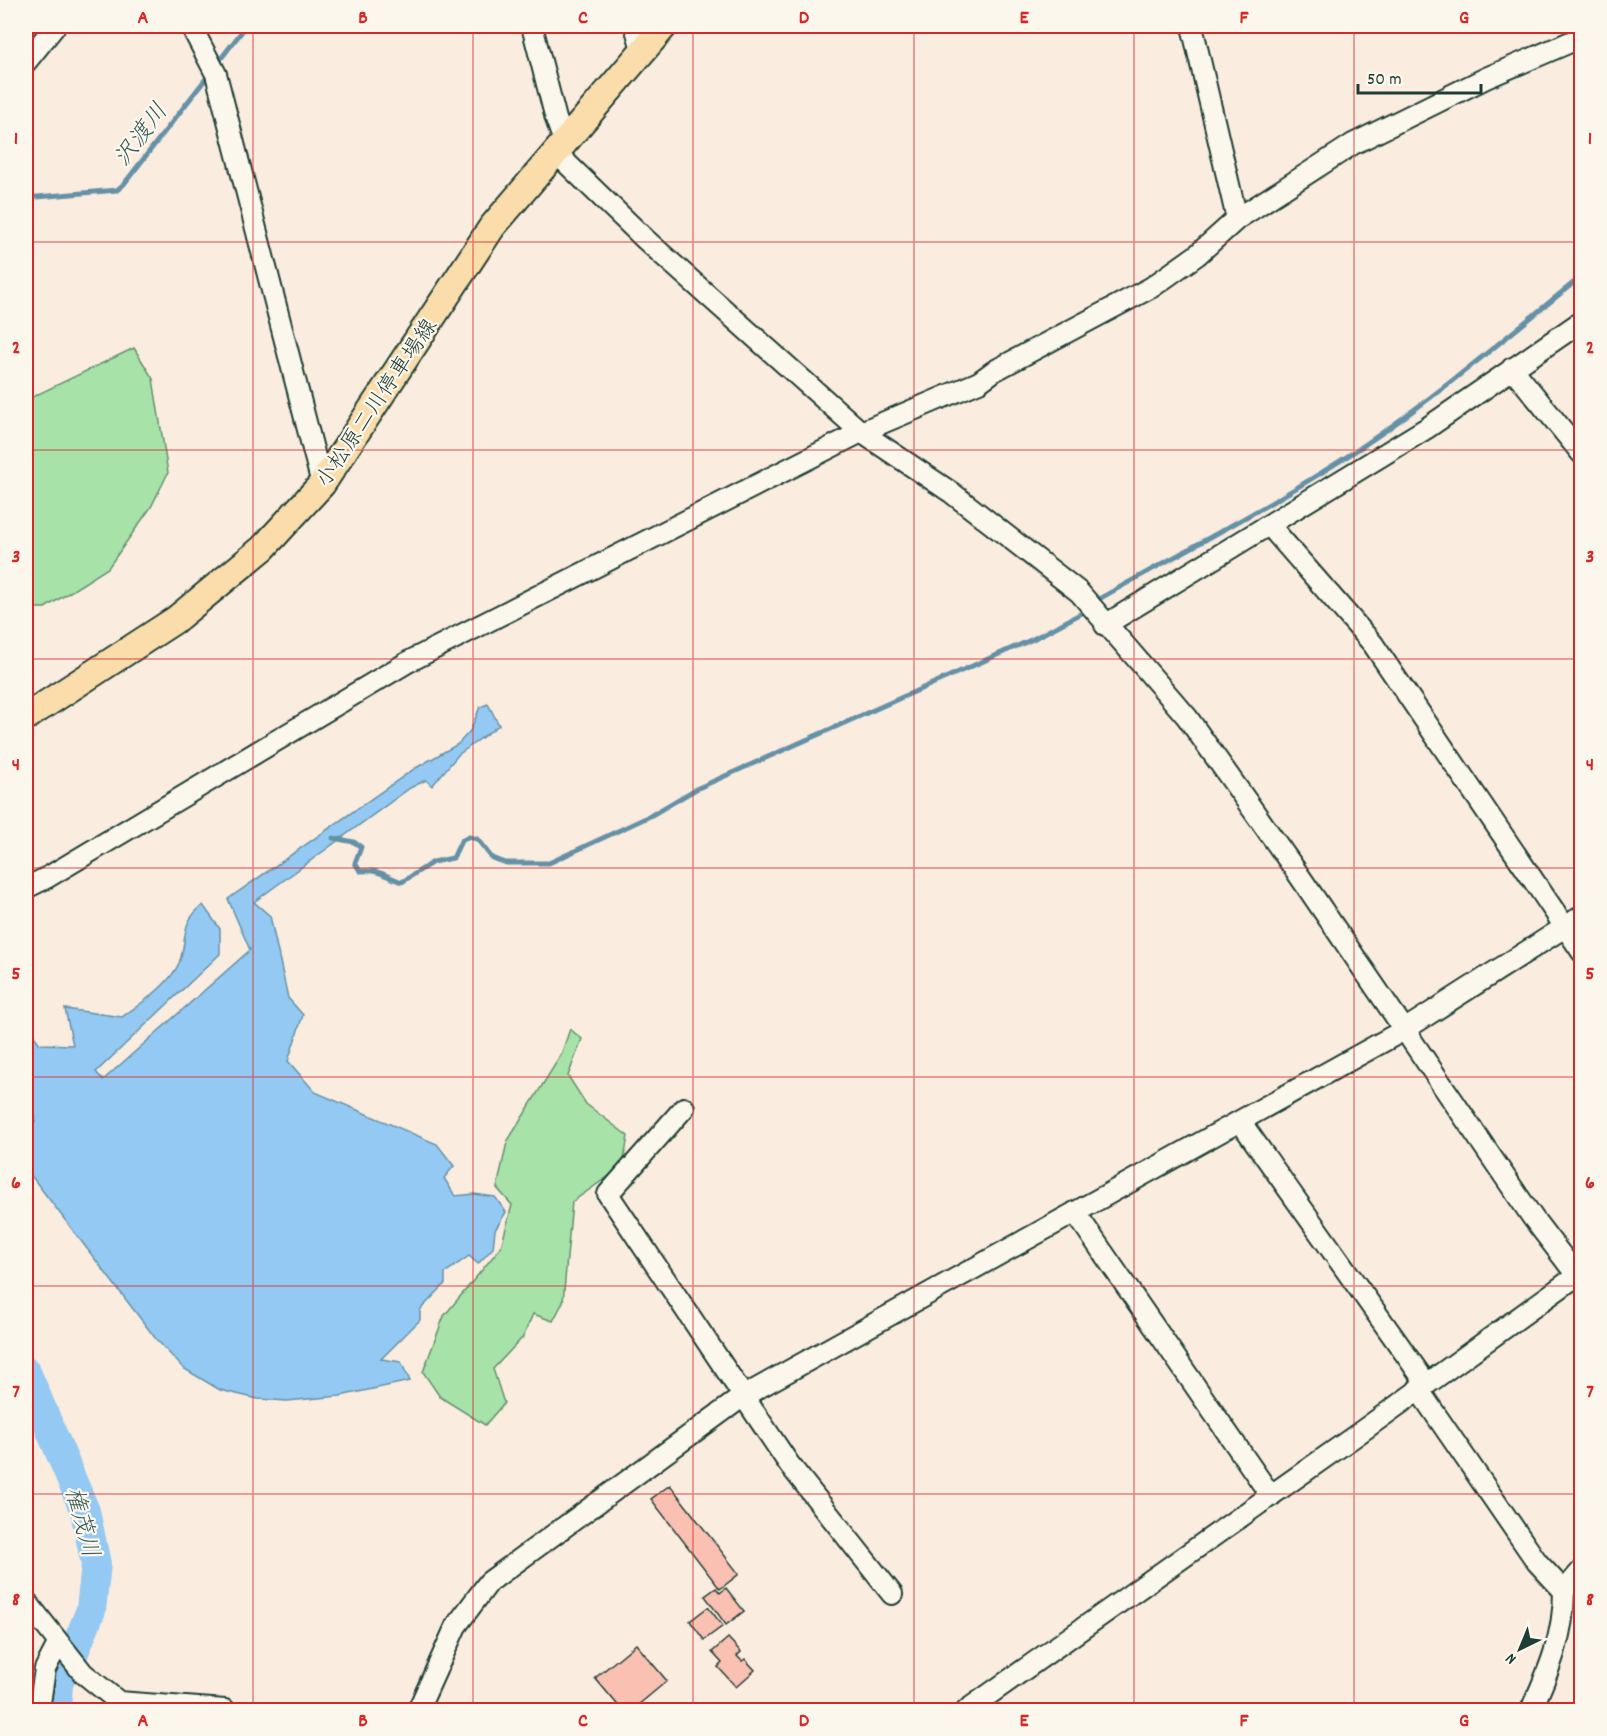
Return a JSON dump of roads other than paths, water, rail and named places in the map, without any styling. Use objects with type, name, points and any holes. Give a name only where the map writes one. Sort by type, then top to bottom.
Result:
[{"type":"main road","name":"小松原二川停車場線","points":[[26,717],[175,620],[263,548],[322,484],[492,227],[561,148],[639,37],[664,26]]},
{"type":"street","points":[[26,62],[56,26]]},
{"type":"street","points":[[191,26],[213,67],[322,484]]},
{"type":"street","points":[[532,26],[556,118],[561,148],[646,240],[861,432],[952,494],[1079,592],[1187,717],[1294,868],[1533,1218],[1580,1276],[967,1710]]},
{"type":"street","points":[[1191,26],[1237,219]]},
{"type":"street","points":[[26,888],[69,865],[408,662],[861,432],[979,382],[994,371],[1152,287],[1197,255],[1237,219],[1353,144],[1486,78],[1581,37]]},
{"type":"street","points":[[1102,620],[1270,526],[1427,428],[1581,321]]},
{"type":"street","points":[[1512,368],[1581,454]]},
{"type":"street","points":[[1270,526],[1372,644],[1581,952]]},
{"type":"street","points":[[418,1710],[456,1626],[489,1582],[742,1397],[1404,1030],[1581,916]]},
{"type":"street","points":[[684,1108],[608,1194],[789,1464],[892,1594]]},
{"type":"street","points":[[1240,1121],[1422,1386],[1537,1562],[1564,1591]]},
{"type":"street","points":[[1075,1212],[1271,1496]]},
{"type":"street","points":[[1531,1710],[1553,1661],[1564,1611],[1564,1591],[1581,1570]]},
{"type":"street","points":[[26,1601],[77,1666],[120,1706],[225,1710]]},
{"type":"street","points":[[39,1710],[45,1670],[60,1646]]},
{"type":"water","points":[[488,704],[499,725],[458,755],[432,786],[426,780],[410,788],[254,902],[270,916],[288,998],[303,1015],[288,1061],[315,1092],[437,1144],[454,1166],[444,1178],[455,1196],[474,1194],[495,1197],[506,1212],[495,1230],[493,1248],[478,1264],[469,1256],[445,1273],[445,1284],[420,1310],[420,1320],[381,1359],[401,1362],[410,1381],[340,1396],[287,1401],[258,1399],[220,1390],[183,1368],[156,1339],[26,1169],[26,1123],[32,1129],[36,1118],[26,1105],[26,1025],[40,1044],[73,1045],[65,1009],[122,1017],[169,979],[179,963],[190,919],[203,905],[220,929],[220,954],[96,1072],[103,1080],[250,950],[228,899],[414,769],[458,744],[470,731],[480,707]]},
{"type":"waterway","name":"沢渡川","points":[[216,65],[246,26]]},
{"type":"waterway","name":"沢渡川","points":[[26,198],[117,190],[211,72]]},
{"type":"waterway","points":[[333,838],[354,842],[361,847],[355,863],[360,871],[377,872],[402,882],[433,862],[453,858],[461,841],[469,837],[477,839],[492,858],[506,863],[549,863],[650,816],[696,789],[1033,639],[1082,613],[1099,599],[1268,505],[1366,444],[1449,383],[1582,276]]},
{"type":"waterway","name":"権茂川","points":[[26,1372],[85,1511],[96,1564],[91,1610],[74,1652],[64,1666],[58,1685],[56,1710]]}]
